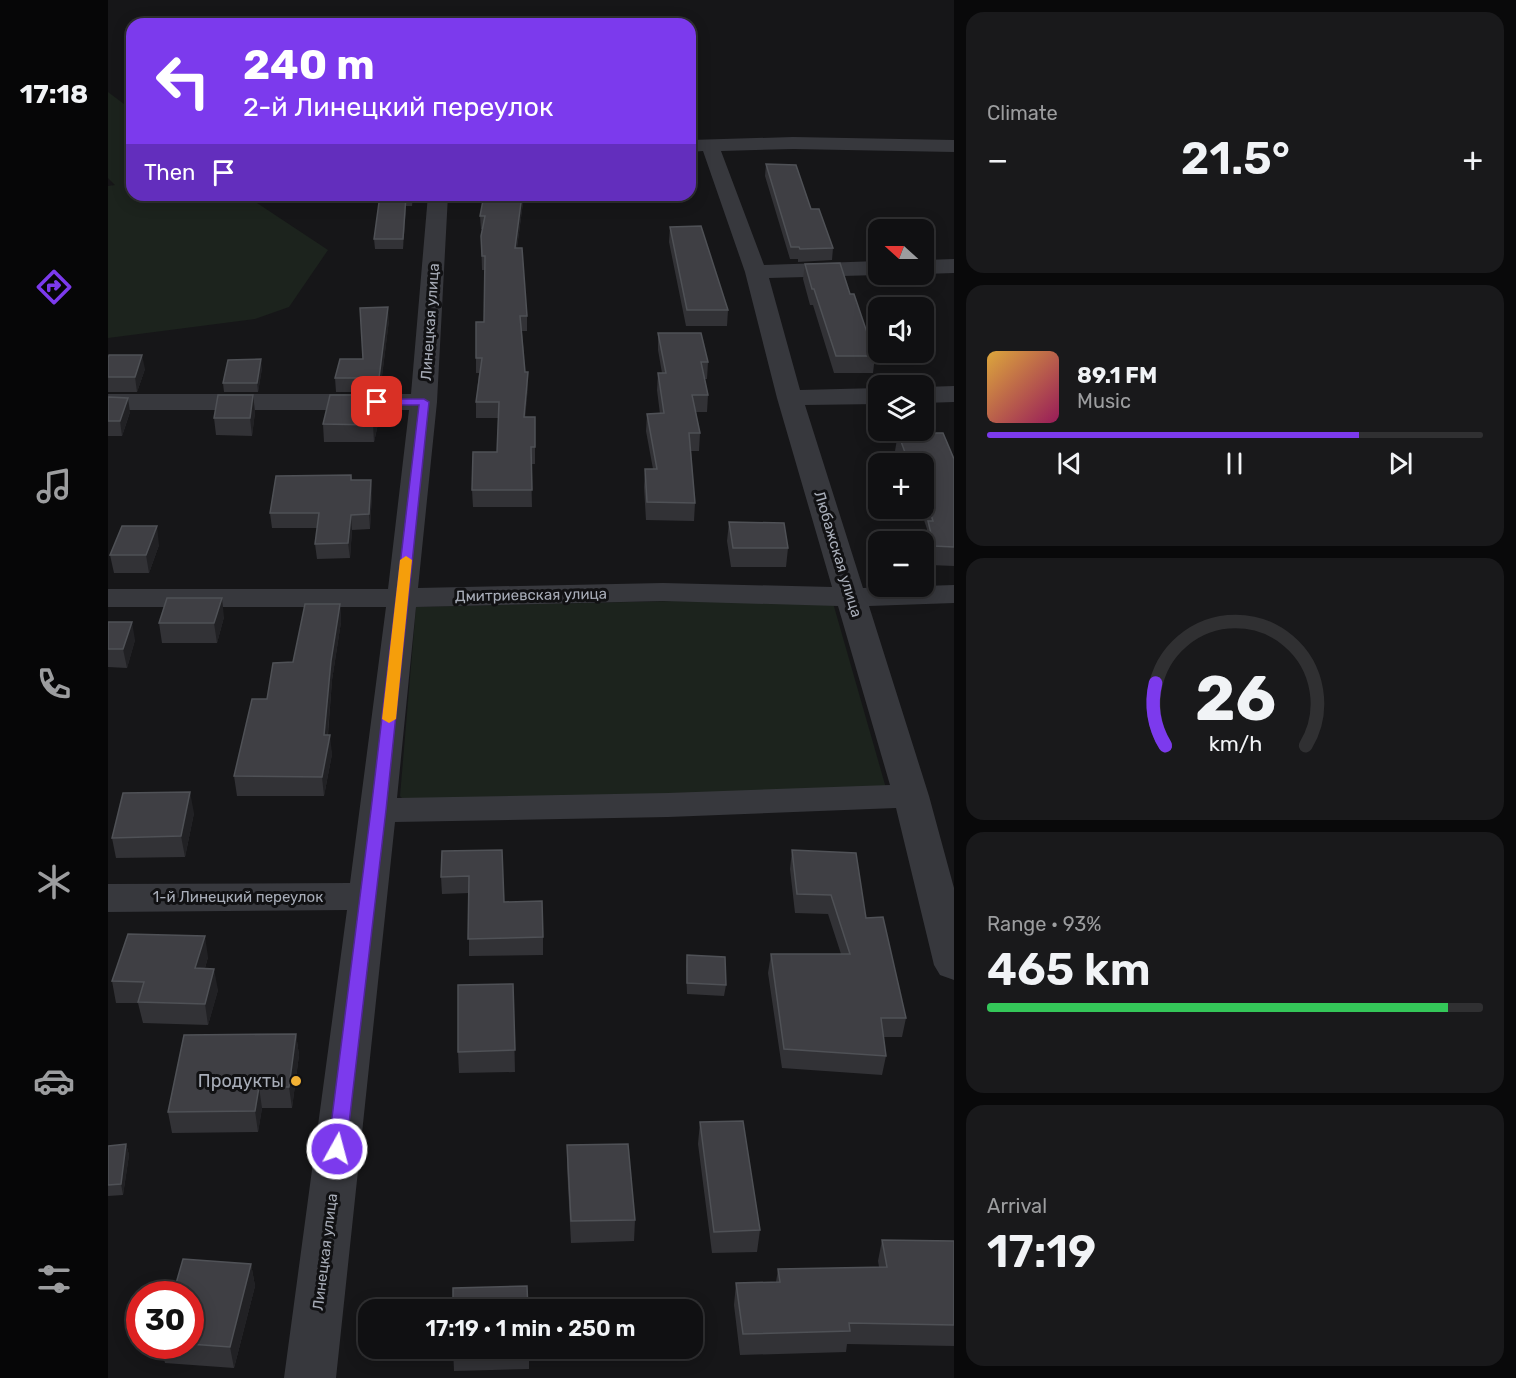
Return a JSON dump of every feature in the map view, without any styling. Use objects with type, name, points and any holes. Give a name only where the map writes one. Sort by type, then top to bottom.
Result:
[{"type":"street","points":[[700,146],[793,143],[954,146]]},
{"type":"street","name":"Любажская улица","points":[[700,146],[756,272],[790,399],[945,903],[954,965]]},
{"type":"street","name":"Линецкая улица","points":[[310,1378],[379,810],[424,402],[438,201]]},
{"type":"street","points":[[934,267],[954,266]]},
{"type":"street","points":[[756,272],[868,268]]},
{"type":"street","points":[[934,395],[954,394]]},
{"type":"street","points":[[790,399],[868,396]]},
{"type":"street","points":[[108,402],[424,402]]},
{"type":"street","name":"Дмитриевская улица","points":[[108,598],[402,598],[663,592],[852,597],[954,594]]},
{"type":"street","points":[[379,810],[668,805],[911,796]]},
{"type":"street","name":"1-й Линецкий переулок","points":[[108,898],[367,896]]},
{"type":"shaded area","points":[[108,92],[126,106],[126,201],[254,201],[328,250],[289,307],[255,319],[108,338],[108,186],[115,185],[108,178]]},
{"type":"shaded area","points":[[674,601],[833,603],[886,788],[410,806],[400,796],[416,607]]},
{"type":"building","points":[[766,164],[796,165],[811,209],[819,209],[833,248],[791,247]]},
{"type":"building","points":[[379,201],[406,201],[403,239],[374,239]]},
{"type":"building","points":[[483,201],[521,201],[515,248],[522,248],[527,316],[520,316],[525,372],[528,372],[524,417],[535,417],[535,447],[531,447],[532,490],[472,490],[473,452],[497,452],[499,402],[476,402],[482,358],[476,358],[476,322],[484,322],[485,256],[482,256],[481,236],[485,216],[480,216]]},
{"type":"building","points":[[701,226],[728,310],[687,310],[670,227]]},
{"type":"building","points":[[840,263],[850,294],[854,294],[868,335],[868,356],[836,356],[805,264]]},
{"type":"building","points":[[388,307],[379,378],[335,378],[340,359],[363,359],[360,308]]},
{"type":"building","points":[[658,333],[701,333],[708,362],[701,362],[708,395],[692,395],[700,433],[689,433],[695,503],[647,502],[645,469],[657,469],[647,414],[664,413],[658,373],[666,373]]},
{"type":"building","points":[[109,355],[142,355],[135,377],[108,377]]},
{"type":"building","points":[[261,359],[257,383],[223,383],[228,360]]},
{"type":"building","points":[[218,395],[253,395],[250,418],[214,418]]},
{"type":"building","points":[[330,395],[377,395],[373,425],[323,424]]},
{"type":"building","points":[[108,397],[128,398],[120,421],[108,421]]},
{"type":"building","points":[[934,433],[943,433],[954,459],[954,547],[934,546],[934,531],[930,531],[928,521],[934,519],[934,453],[905,453],[901,441],[934,441]]},
{"type":"building","points":[[351,475],[351,480],[371,480],[369,514],[351,515],[348,543],[315,544],[319,513],[270,513],[276,476]]},
{"type":"building","points":[[729,522],[784,523],[788,548],[733,548]]},
{"type":"building","points":[[122,526],[157,526],[146,555],[110,555]]},
{"type":"building","points":[[167,598],[222,598],[214,623],[159,623]]},
{"type":"building","points":[[305,604],[340,604],[331,661],[324,735],[330,735],[322,777],[234,776],[252,699],[267,699],[273,663],[293,662]]},
{"type":"building","points":[[108,622],[132,622],[123,649],[108,649]]},
{"type":"building","points":[[190,792],[181,836],[112,838],[123,793]]},
{"type":"building","points":[[502,850],[504,902],[542,901],[543,937],[468,939],[469,876],[441,877],[442,851]]},
{"type":"building","points":[[792,850],[856,853],[866,918],[883,917],[906,1018],[881,1018],[886,1056],[784,1049],[771,954],[850,954],[831,895],[797,894]]},
{"type":"building","points":[[128,934],[205,936],[195,968],[214,969],[205,1004],[138,1002],[144,982],[112,981]]},
{"type":"building","points":[[687,955],[725,957],[726,985],[687,983]]},
{"type":"building","points":[[513,984],[515,1050],[458,1052],[458,985]]},
{"type":"building","points":[[296,1034],[289,1087],[259,1087],[255,1111],[168,1112],[184,1035]]},
{"type":"building","points":[[743,1121],[760,1230],[714,1232],[700,1122]]},
{"type":"building","points":[[126,1144],[121,1184],[108,1185],[108,1146]]},
{"type":"building","points":[[628,1144],[635,1220],[571,1221],[567,1145]]},
{"type":"building","points":[[882,1240],[954,1241],[954,1325],[849,1323],[850,1331],[743,1334],[736,1283],[780,1282],[778,1269],[887,1267]]},
{"type":"building","points":[[183,1259],[251,1264],[230,1347],[204,1345],[204,1281],[177,1281]]},
{"type":"building","points":[[527,1286],[528,1299],[453,1299],[453,1288]]},
{"type":"slow traffic","points":[[389,719],[406,560]]},
{"type":"place","name":"Продукты","points":[[296,1081]]},
{"type":"route","points":[[337,1149],[379,810],[424,402],[377,402]]}]
